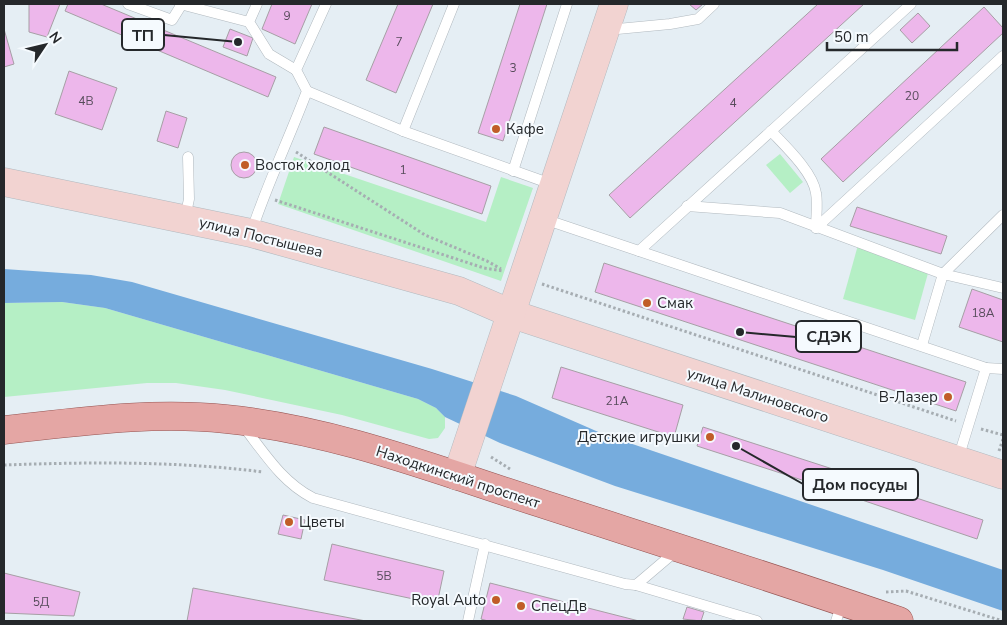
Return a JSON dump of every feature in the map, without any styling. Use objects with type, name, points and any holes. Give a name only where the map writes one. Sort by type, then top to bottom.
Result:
[{"type":"main road","points":[[457,476],[512,314],[514,274],[544,219],[614,4]]},
{"type":"main road","name":"улица Постышева","points":[[4,182],[251,233],[459,291],[512,314]]},
{"type":"main road","name":"улица Малиновского","points":[[512,314],[1003,475]]},
{"type":"main road","name":"Находкинский проспект","points":[[4,430],[178,415],[239,420],[307,431],[353,443],[679,549],[839,612],[899,621]]},
{"type":"lane","points":[[128,4],[172,20],[181,4],[249,22],[269,54],[296,70],[307,91],[403,131],[554,186]]},
{"type":"lane","points":[[249,22],[257,4]]},
{"type":"lane","points":[[296,70],[326,4]]},
{"type":"lane","points":[[403,131],[454,4]]},
{"type":"lane","points":[[513,171],[567,4]]},
{"type":"lane","points":[[606,30],[670,24],[698,19],[714,4]]},
{"type":"lane","points":[[638,251],[912,4]]},
{"type":"lane","points":[[816,228],[1003,56]]},
{"type":"lane","points":[[251,233],[263,196],[286,145],[307,91]]},
{"type":"lane","points":[[771,131],[795,157],[816,192],[816,228]]},
{"type":"lane","points":[[185,218],[189,199],[188,157]]},
{"type":"lane","points":[[687,206],[780,213],[943,274],[1003,288]]},
{"type":"lane","points":[[922,345],[943,274],[1003,215]]},
{"type":"lane","points":[[544,219],[986,368],[1003,369]]},
{"type":"lane","points":[[958,460],[986,368]]},
{"type":"lane","points":[[239,420],[281,475],[297,490],[313,498],[485,544],[624,584],[636,584],[757,621]]},
{"type":"lane","points":[[468,621],[485,544]]},
{"type":"lane","points":[[636,584],[679,549]]},
{"type":"path","points":[[286,145],[424,235],[514,274]]},
{"type":"path","points":[[263,196],[484,268],[514,274],[1003,435]]},
{"type":"path","points":[[4,465],[133,463],[218,466],[281,475]]},
{"type":"green space","points":[[780,154],[803,182],[790,193],[766,165]]},
{"type":"green space","points":[[294,157],[486,222],[501,177],[533,188],[501,281],[278,204]]},
{"type":"green space","points":[[858,245],[930,266],[915,320],[843,299]]},
{"type":"green space","points":[[62,302],[105,308],[418,399],[436,408],[445,417],[445,428],[438,438],[429,439],[342,415],[225,390],[176,383],[147,383],[4,397],[4,303]]},
{"type":"water","points":[[4,269],[91,275],[132,282],[432,369],[516,396],[603,434],[1003,570],[1003,611],[883,570],[615,486],[500,443],[445,417],[436,408],[418,399],[105,308],[62,302],[4,303]]},
{"type":"building","points":[[29,4],[60,4],[47,37],[29,32]]},
{"type":"building","points":[[68,4],[101,4],[276,77],[268,97],[65,11]]},
{"type":"building","points":[[272,4],[312,4],[295,44],[262,29]]},
{"type":"building","points":[[398,4],[433,4],[396,93],[366,80]]},
{"type":"building","points":[[520,4],[547,4],[503,141],[478,133]]},
{"type":"building","points":[[689,4],[703,4],[696,10]]},
{"type":"building","points":[[818,4],[864,4],[630,218],[609,195]]},
{"type":"building","points":[[984,7],[1003,28],[1003,33],[843,182],[821,159]]},
{"type":"building","points":[[918,13],[930,26],[912,43],[900,30]]},
{"type":"building","points":[[4,29],[14,64],[4,67]]},
{"type":"building","points":[[230,29],[253,38],[247,56],[223,47]]},
{"type":"building","points":[[69,71],[117,88],[102,130],[55,114]]},
{"type":"building","points":[[166,111],[187,118],[178,148],[157,141]]},
{"type":"building","points":[[324,127],[491,186],[482,214],[314,154]]},
{"type":"building","points":[[244,152],[253,156],[257,165],[253,174],[244,178],[235,174],[231,165],[235,156]]},
{"type":"building","points":[[857,207],[947,236],[941,254],[850,226]]},
{"type":"building","points":[[604,263],[966,382],[956,411],[595,292]]},
{"type":"building","points":[[972,289],[1003,300],[1003,342],[959,327]]},
{"type":"building","points":[[561,367],[683,405],[674,437],[552,398]]},
{"type":"building","points":[[703,427],[845,473],[839,492],[697,446]]},
{"type":"building","points":[[865,481],[983,520],[977,539],[859,499]]},
{"type":"building","points":[[283,515],[305,520],[301,539],[278,534]]},
{"type":"building","points":[[332,544],[444,571],[437,604],[324,580]]},
{"type":"building","points":[[4,573],[80,592],[74,616],[4,613]]},
{"type":"building","points":[[490,583],[639,621],[488,621],[481,619]]},
{"type":"building","points":[[193,588],[366,621],[187,621]]},
{"type":"building","points":[[687,607],[704,612],[701,621],[683,619]]},
{"type":"place","name":"ТП","points":[[238,42]]},
{"type":"place","name":"Кафе","points":[[496,129]]},
{"type":"place","name":"Восток холод","points":[[245,165]]},
{"type":"place","name":"Смак","points":[[647,303]]},
{"type":"place","name":"СДЭК","points":[[740,332]]},
{"type":"place","name":"В-Лазер","points":[[948,397]]},
{"type":"place","name":"Детские игрушки","points":[[710,437]]},
{"type":"place","name":"Дом посуды","points":[[736,446]]},
{"type":"place","name":"Цветы","points":[[289,522]]},
{"type":"place","name":"Royal Auto","points":[[496,600]]},
{"type":"place","name":"СпецДв","points":[[521,606]]}]
